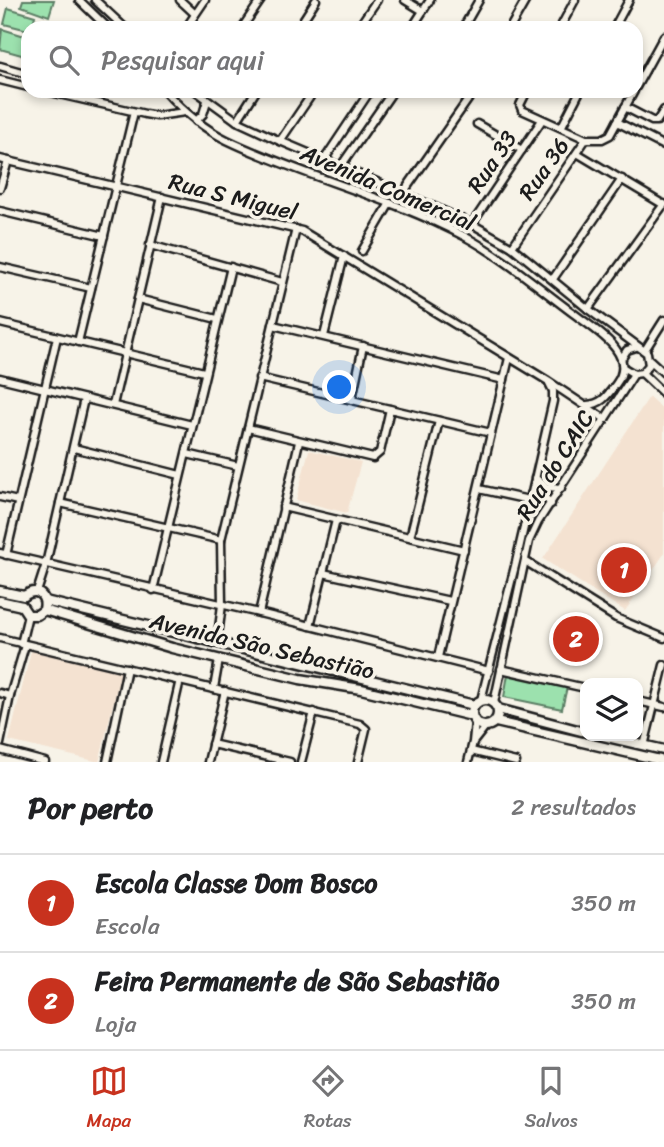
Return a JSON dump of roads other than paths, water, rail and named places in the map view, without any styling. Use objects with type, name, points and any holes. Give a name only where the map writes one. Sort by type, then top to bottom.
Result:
[{"type":"main road","points":[[0,591],[24,596]]},
{"type":"main road","points":[[0,601],[22,606],[28,615],[37,615],[45,606],[37,592],[30,592],[24,596],[22,606]]},
{"type":"main road","name":"Avenida São Sebastião","points":[[45,606],[496,706]]},
{"type":"main road","name":"Avenida São Sebastião","points":[[45,606],[172,648],[300,679],[361,689],[473,719],[485,727]]},
{"type":"main road","points":[[172,648],[171,639],[175,634]]},
{"type":"main road","points":[[300,679],[304,673],[303,663]]},
{"type":"main road","points":[[473,719],[478,703]]},
{"type":"main road","points":[[496,722],[496,706],[580,731]]},
{"type":"main road","points":[[485,727],[496,722],[664,761]]},
{"type":"main road","points":[[624,741],[664,750]]},
{"type":"street","points":[[79,0],[101,21]]},
{"type":"street","points":[[95,0],[118,21]]},
{"type":"street","points":[[180,0],[195,13]]},
{"type":"street","points":[[190,21],[205,0]]},
{"type":"street","points":[[247,21],[261,0]]},
{"type":"street","points":[[302,21],[316,0]]},
{"type":"street","points":[[363,21],[377,0]]},
{"type":"street","points":[[405,0],[423,11]]},
{"type":"street","points":[[417,21],[430,0]]},
{"type":"street","points":[[467,21],[479,0]]},
{"type":"street","points":[[514,21],[526,0]]},
{"type":"street","points":[[564,21],[575,0]]},
{"type":"street","points":[[618,21],[629,0]]},
{"type":"street","name":"Rua 36","points":[[643,74],[664,36]]},
{"type":"street","points":[[0,66],[21,72]]},
{"type":"street","points":[[0,81],[21,86]]},
{"type":"street","points":[[77,98],[157,116],[185,112]]},
{"type":"street","name":"Avenida Comercial","points":[[172,98],[196,121],[227,139],[372,195],[474,243],[572,312],[615,348],[622,358]]},
{"type":"street","name":"Avenida Comercial","points":[[204,98],[237,121],[403,192],[472,224],[512,247],[636,347]]},
{"type":"street","points":[[237,121],[252,98]]},
{"type":"street","points":[[279,141],[309,98]]},
{"type":"street","points":[[324,160],[365,98]]},
{"type":"street","points":[[341,166],[388,98]]},
{"type":"street","points":[[403,192],[469,98]]},
{"type":"street","points":[[523,98],[520,104],[522,110],[586,139]]},
{"type":"street","points":[[562,126],[576,98]]},
{"type":"street","name":"Rua 36","points":[[512,247],[586,139],[607,138],[630,98]]},
{"type":"street","points":[[196,121],[203,114],[207,101]]},
{"type":"street","points":[[625,107],[652,121],[657,121],[664,110]]},
{"type":"street","points":[[78,342],[134,111]]},
{"type":"street","name":"Rua 33","points":[[472,224],[542,120]]},
{"type":"street","points":[[617,122],[664,146]]},
{"type":"street","points":[[477,124],[522,150]]},
{"type":"street","points":[[577,153],[664,205],[588,309]]},
{"type":"street","points":[[0,188],[4,160]]},
{"type":"street","name":"Rua S Miguel","points":[[4,160],[296,229],[548,381],[605,419]]},
{"type":"street","points":[[553,279],[622,179]]},
{"type":"street","points":[[372,195],[374,186],[380,183]]},
{"type":"street","points":[[113,405],[162,197]]},
{"type":"street","points":[[417,215],[423,208],[422,202]]},
{"type":"street","points":[[362,251],[390,203]]},
{"type":"street","points":[[0,211],[103,236]]},
{"type":"street","points":[[217,643],[222,605],[221,540],[296,229]]},
{"type":"street","points":[[150,245],[282,282]]},
{"type":"street","points":[[324,336],[344,256]]},
{"type":"street","points":[[0,267],[91,289]]},
{"type":"street","points":[[153,590],[230,267]]},
{"type":"street","points":[[138,299],[217,319]]},
{"type":"street","points":[[572,312],[570,303],[579,302]]},
{"type":"street","points":[[645,350],[664,320]]},
{"type":"street","points":[[0,323],[204,372]]},
{"type":"street","points":[[273,325],[503,380]]},
{"type":"street","points":[[57,337],[3,554],[259,613],[489,671]]},
{"type":"street","points":[[352,399],[363,346]]},
{"type":"street","points":[[585,405],[604,400],[619,380],[624,369],[622,358],[627,350],[636,347],[645,350],[650,360],[664,373]]},
{"type":"street","points":[[438,657],[509,358]]},
{"type":"street","points":[[638,374],[646,370],[650,360]]},
{"type":"street","points":[[624,369],[638,374],[664,394]]},
{"type":"street","name":"Rua do CAIC","points":[[496,706],[501,669],[529,541],[538,522],[605,419],[638,374]]},
{"type":"street","points":[[0,378],[192,425]]},
{"type":"street","points":[[259,379],[491,433]]},
{"type":"street","points":[[478,703],[489,671],[553,401],[554,391],[548,381]]},
{"type":"street","points":[[553,401],[561,395],[570,395]]},
{"type":"street","points":[[37,592],[46,564],[84,399]]},
{"type":"street","points":[[247,428],[373,458],[380,452],[390,409]]},
{"type":"street","points":[[410,537],[439,421]]},
{"type":"street","points":[[259,613],[299,442]]},
{"type":"street","points":[[74,448],[180,475]]},
{"type":"street","points":[[187,454],[238,466]]},
{"type":"street","points":[[535,478],[547,487],[561,488]]},
{"type":"street","points":[[479,489],[530,497],[541,494],[551,504]]},
{"type":"street","points":[[0,496],[18,501]]},
{"type":"street","points":[[60,503],[221,540]]},
{"type":"street","points":[[283,507],[464,550]]},
{"type":"street","points":[[526,514],[538,522]]},
{"type":"street","points":[[310,626],[336,520]]},
{"type":"street","points":[[525,561],[616,618],[664,638]]},
{"type":"street","points":[[323,573],[450,601]]},
{"type":"street","points":[[0,744],[28,615]]},
{"type":"street","points":[[0,638],[314,712],[365,727],[358,762]]},
{"type":"street","points":[[214,688],[219,660]]},
{"type":"street","points":[[644,746],[664,665]]},
{"type":"street","points":[[107,762],[127,668]]},
{"type":"street","points":[[501,669],[580,687]]},
{"type":"street","points":[[161,762],[180,680]]},
{"type":"street","points":[[208,762],[225,691]]},
{"type":"street","points":[[0,693],[10,696]]},
{"type":"street","points":[[643,702],[664,707]]},
{"type":"street","points":[[301,762],[314,712]]},
{"type":"street","points":[[468,762],[473,742],[473,719]]},
{"type":"street","points":[[473,742],[485,727]]},
{"type":"street","points":[[212,744],[265,759],[290,762]]},
{"type":"street","points":[[0,750],[45,762]]},
{"type":"street","points":[[471,751],[516,762]]},
{"type":"place","name":"Escola Classe Dom Bosco","points":[[624,570]]},
{"type":"place","name":"Feira Permanente de São Sebastião","points":[[576,639]]}]
